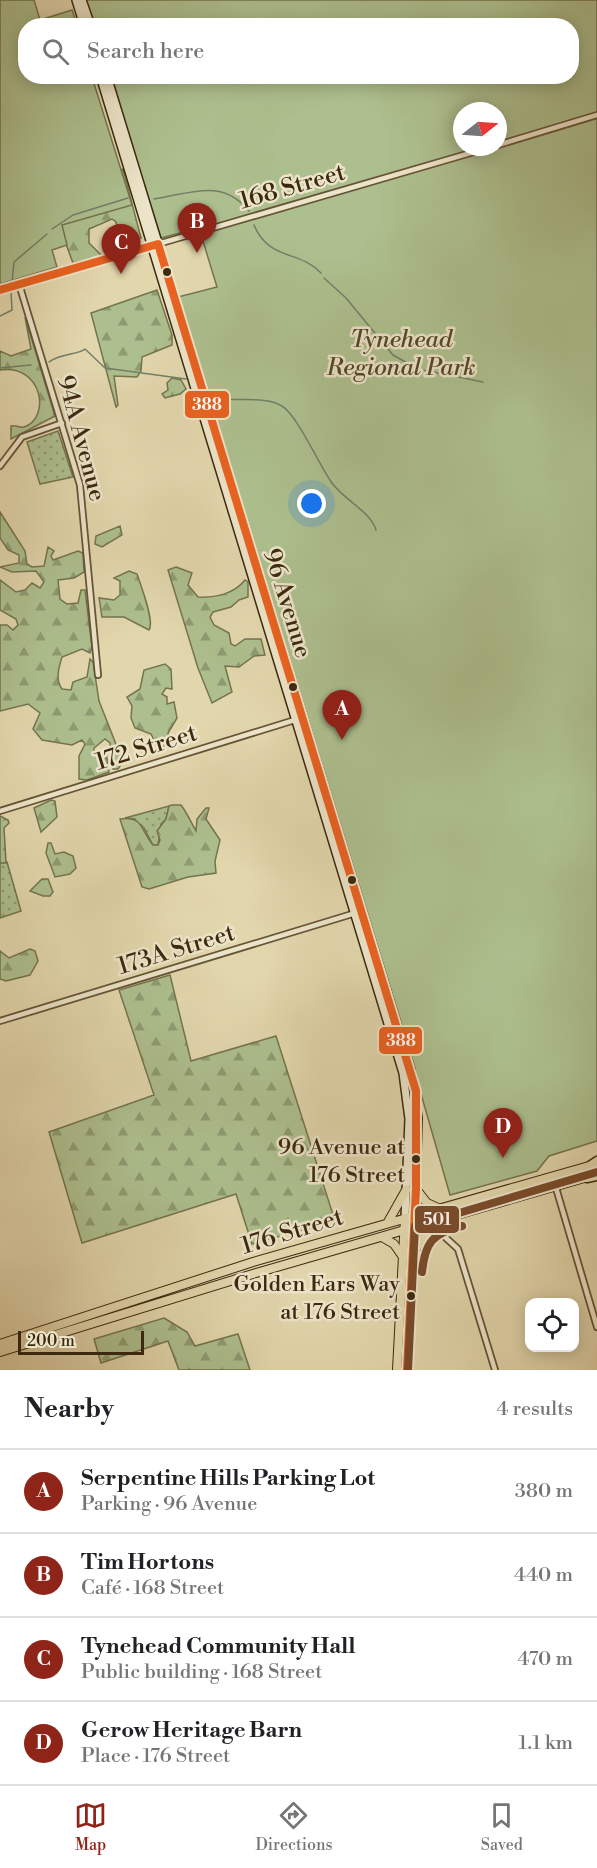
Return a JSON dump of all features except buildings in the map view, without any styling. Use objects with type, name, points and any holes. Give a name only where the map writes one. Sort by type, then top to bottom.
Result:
[{"type":"highway","points":[[587,1178],[597,1175]]},
{"type":"main road","points":[[76,0],[82,18]]},
{"type":"main road","points":[[82,0],[88,18]]},
{"type":"main road","name":"96 Avenue","points":[[103,84],[155,245],[416,1091],[418,1118],[415,1215]]},
{"type":"main road","name":"96 Avenue","points":[[109,84],[155,245]]},
{"type":"main road","name":"168 Street","points":[[0,290],[155,245]]},
{"type":"main road","name":"96 Avenue","points":[[359,912],[405,1083],[409,1119],[405,1218]]},
{"type":"main road","name":"176 Street","points":[[0,1344],[253,1262],[595,1163]]},
{"type":"main road","name":"176 Street","points":[[0,1352],[256,1273],[587,1178]]},
{"type":"main road","points":[[416,1189],[427,1203],[438,1208]]},
{"type":"main road","points":[[388,1222],[406,1190]]},
{"type":"main road","points":[[406,1370],[415,1215]]},
{"type":"main road","points":[[397,1370],[405,1218]]},
{"type":"main road","points":[[413,1253],[435,1222]]},
{"type":"main road","points":[[382,1237],[394,1244],[403,1257]]},
{"type":"street","points":[[507,142],[597,115]]},
{"type":"street","name":"168 Street","points":[[155,245],[460,156]]},
{"type":"street","name":"94A Avenue","points":[[20,284],[81,493],[98,675]]},
{"type":"street","points":[[0,466],[22,437],[62,423]]},
{"type":"street","name":"172 Street","points":[[0,811],[300,719]]},
{"type":"street","name":"173A Street","points":[[0,1021],[359,912]]},
{"type":"street","points":[[556,1188],[597,1327]]},
{"type":"street","points":[[560,1203],[567,1201]]},
{"type":"street","points":[[446,1238],[458,1249],[495,1370]]},
{"type":"green space","points":[[0,0],[34,0],[39,18],[18,18],[18,84],[94,84],[132,205],[62,225],[67,245],[52,250],[57,267],[0,284]]},
{"type":"green space","name":"Tynehead Regional Park","points":[[85,0],[597,0],[597,1141],[549,1156],[537,1171],[450,1195],[411,1059],[178,297],[217,287],[199,228],[161,238],[112,84],[579,84],[579,18],[91,18]]},
{"type":"green space","points":[[72,10],[75,18],[46,18]]},
{"type":"green space","points":[[123,169],[141,238],[108,251],[103,243],[119,237],[116,222],[112,219],[89,229],[89,243],[102,256],[73,263],[54,195]]},
{"type":"green space","points":[[157,290],[172,335],[172,345],[142,357],[141,371],[137,377],[114,376],[118,405],[116,407],[91,313]]},
{"type":"green space","points":[[25,317],[55,416],[11,439],[11,426],[24,427],[32,422],[38,413],[40,403],[34,383],[26,375],[14,370],[0,370],[0,351],[11,356],[31,349]]},
{"type":"green space","points":[[172,378],[181,380],[186,389],[180,394],[165,398],[162,394],[168,390],[167,383]]},
{"type":"green space","points":[[58,431],[73,477],[40,484],[27,442]]},
{"type":"green space","points":[[0,512],[25,551],[27,564],[32,567],[44,566],[48,547],[54,551],[51,556],[53,560],[78,551],[83,553],[84,572],[74,578],[58,580],[60,599],[67,604],[78,603],[81,590],[85,590],[92,648],[90,653],[82,649],[62,657],[58,673],[59,681],[62,689],[71,690],[73,682],[87,677],[90,659],[93,662],[99,701],[123,762],[118,769],[113,769],[110,743],[105,739],[94,748],[94,751],[97,754],[106,752],[109,772],[87,780],[79,779],[79,756],[85,744],[82,740],[72,745],[42,740],[33,729],[40,713],[28,704],[0,711],[0,625],[7,625],[13,630],[18,625],[16,619],[0,610],[0,580],[16,592],[25,590],[32,583],[40,588],[44,582],[36,571],[12,572],[0,567],[19,563],[19,555],[8,550],[0,538]]},
{"type":"green space","points":[[120,526],[122,535],[102,547],[95,544],[96,536]]},
{"type":"green space","points":[[176,567],[192,573],[188,585],[198,597],[224,594],[241,585],[245,580],[248,582],[248,597],[239,600],[231,607],[213,612],[210,617],[214,625],[229,633],[231,644],[235,646],[245,639],[261,639],[265,655],[254,656],[239,667],[225,666],[232,692],[212,703],[198,668],[168,570]]},
{"type":"green space","points":[[129,571],[137,574],[149,612],[149,630],[124,617],[102,617],[99,598],[114,600],[120,595],[120,581],[114,578]]},
{"type":"green space","points":[[165,664],[171,669],[172,689],[166,688],[162,694],[167,697],[167,704],[174,702],[177,718],[168,733],[169,743],[158,749],[151,734],[135,728],[131,718],[132,706],[127,697],[140,689],[144,670]]},
{"type":"green space","points":[[51,800],[55,801],[57,817],[41,832],[34,808]]},
{"type":"green space","points":[[181,805],[196,831],[197,819],[206,808],[209,808],[206,819],[220,840],[215,861],[216,873],[188,877],[149,889],[142,887],[120,819],[133,819],[141,825],[153,845],[158,845],[160,840],[157,831],[166,819],[169,806]]},
{"type":"green space","points":[[169,806],[166,819],[161,824],[158,845],[153,845],[144,828],[134,819],[125,818]]},
{"type":"green space","points":[[0,816],[9,823],[4,828],[6,863],[0,863]]},
{"type":"green space","points":[[48,843],[51,843],[55,854],[64,852],[73,856],[76,868],[70,874],[55,877],[46,853]]},
{"type":"green space","points":[[7,862],[21,911],[0,918],[0,863]]},
{"type":"green space","points":[[42,879],[48,879],[53,892],[50,896],[30,891]]},
{"type":"green space","points":[[30,949],[35,951],[38,961],[30,975],[6,981],[0,979],[0,951],[9,958]]},
{"type":"green space","points":[[170,975],[191,1061],[276,1036],[335,1221],[252,1244],[236,1194],[82,1243],[49,1132],[154,1095],[119,990]]},
{"type":"green space","points":[[164,1318],[187,1332],[195,1346],[238,1334],[250,1370],[179,1370],[168,1341],[101,1363],[94,1339]]},
{"type":"waterway","points":[[154,199],[204,190],[216,191],[228,194],[249,211]]},
{"type":"waterway","points":[[52,229],[73,215],[128,198]]},
{"type":"waterway","points":[[254,225],[260,236],[276,250],[304,261],[321,273]]},
{"type":"waterway","points":[[12,283],[14,262],[47,234]]},
{"type":"waterway","points":[[324,278],[346,298],[393,355],[418,369],[483,382]]},
{"type":"waterway","points":[[0,316],[12,310],[11,292]]},
{"type":"waterway","points":[[49,362],[85,349],[105,368],[186,379]]},
{"type":"waterway","points":[[0,368],[31,365]]},
{"type":"waterway","points":[[214,397],[267,401],[282,406],[295,420],[332,483],[363,511],[376,530]]},
{"type":"transit line","name":"388","points":[[0,290],[158,244],[416,1091],[416,1189],[407,1370]]},
{"type":"transit line","name":"501","points":[[408,1370],[415,1226],[597,1172]]},
{"type":"transit line","name":"501","points":[[422,1272],[425,1253],[432,1240],[444,1232],[462,1226]]},
{"type":"place","name":"Tim Hortons","points":[[197,253]]},
{"type":"place","name":"Tynehead Community Hall","points":[[121,274]]},
{"type":"place","name":"Serpentine Hills Parking Lot","points":[[342,740]]},
{"type":"place","name":"Gerow Heritage Barn","points":[[503,1158]]},
{"type":"place","name":"96 Avenue at 176 Street","points":[[416,1159]]},
{"type":"place","name":"Golden Ears Way at 176 Street","points":[[411,1296]]}]
